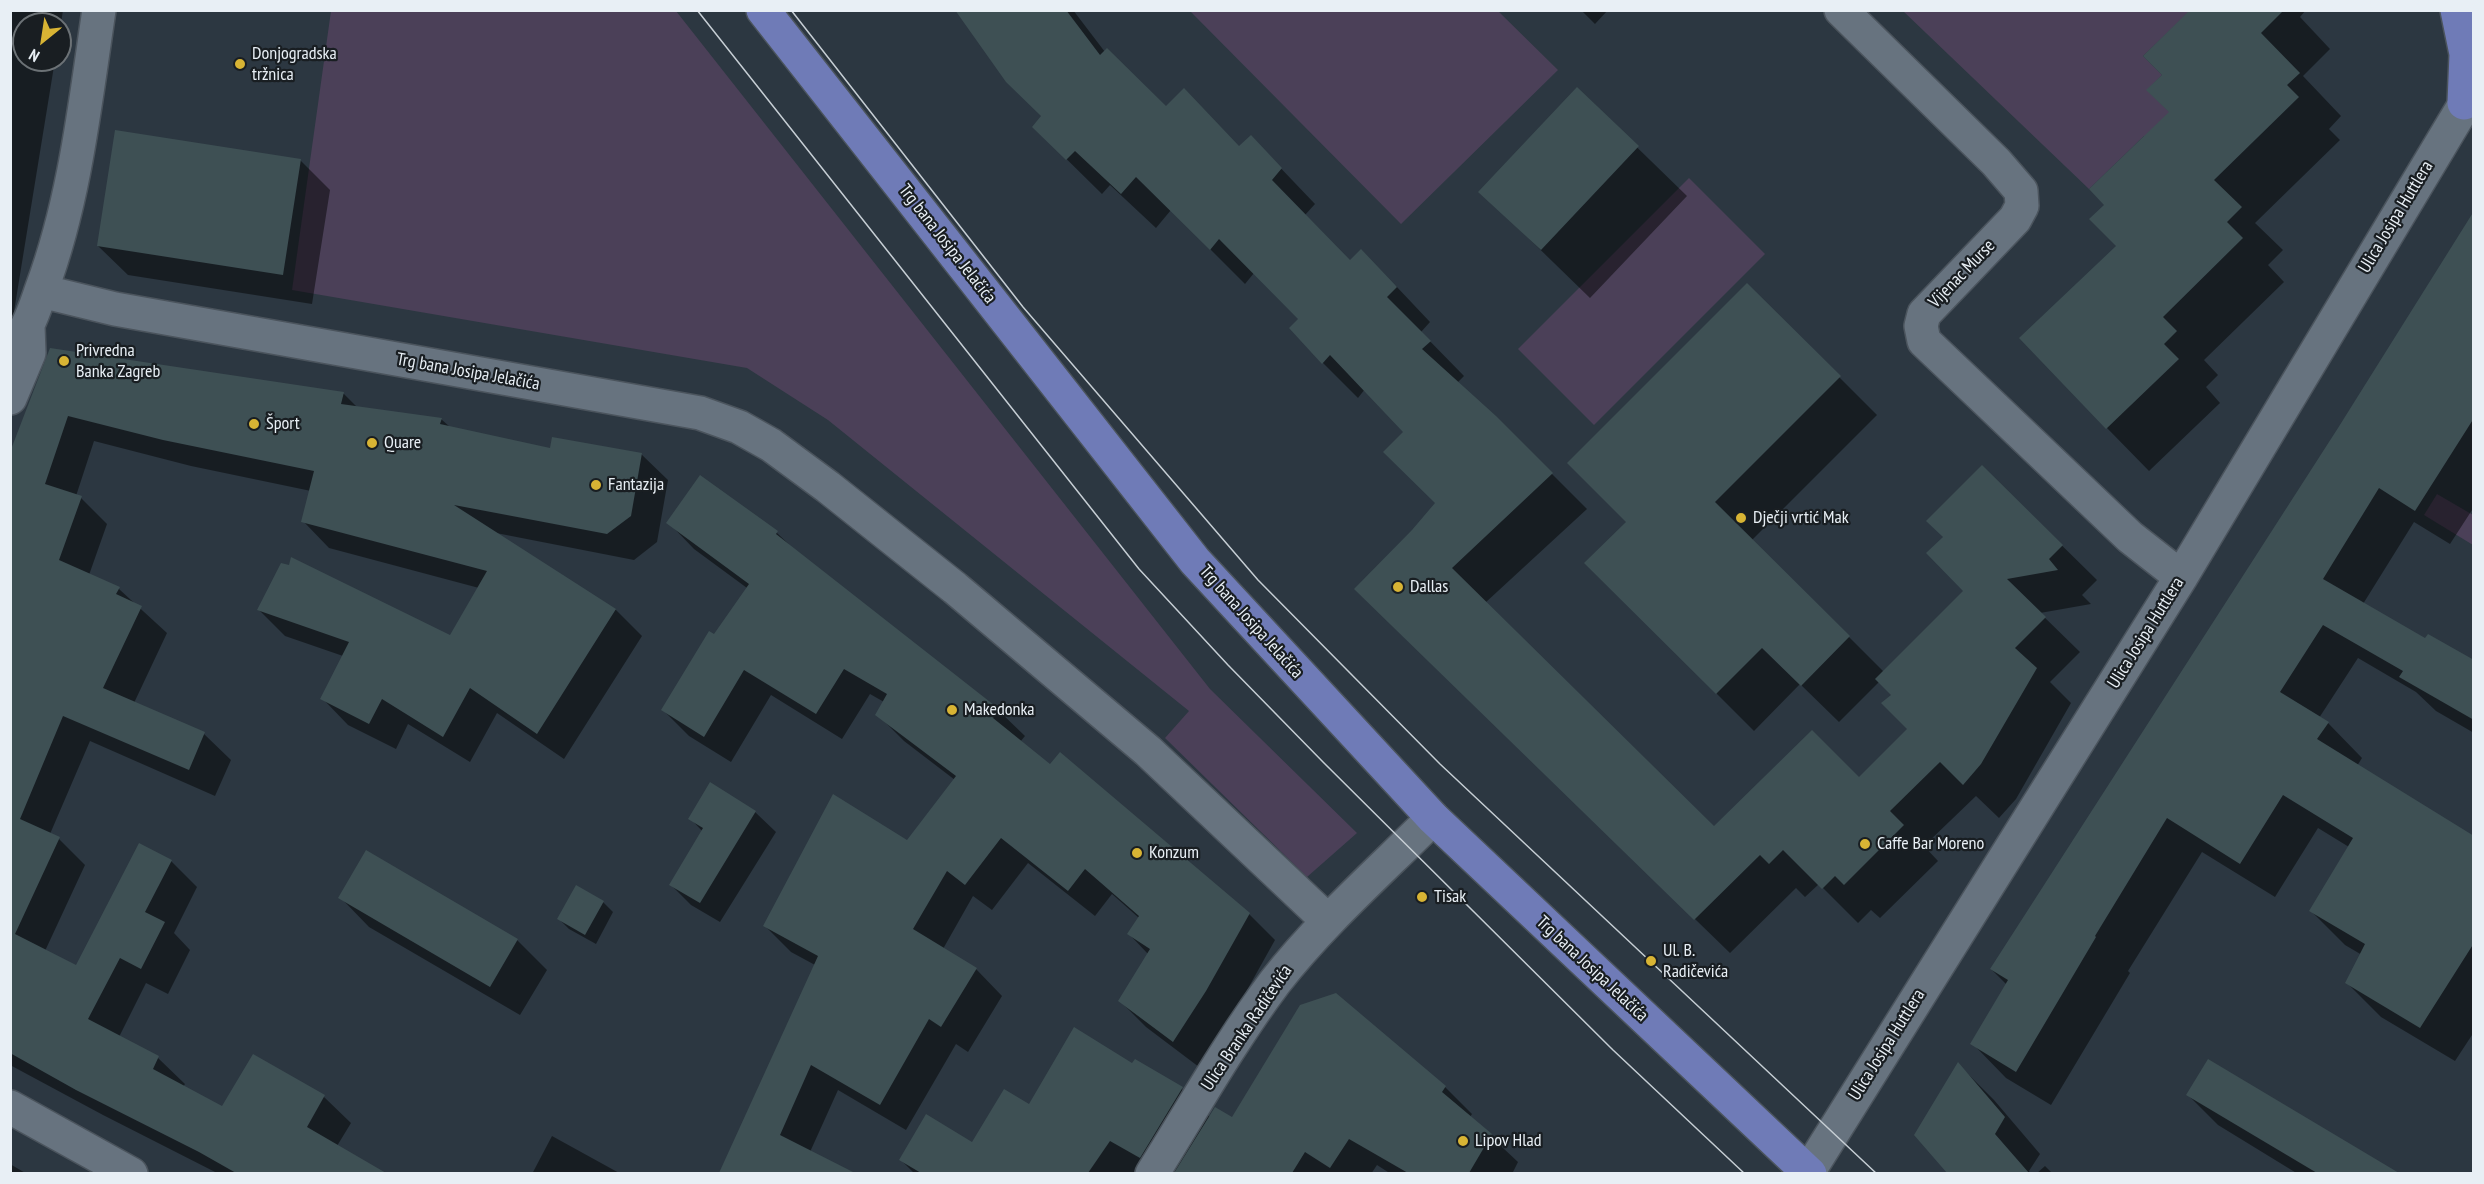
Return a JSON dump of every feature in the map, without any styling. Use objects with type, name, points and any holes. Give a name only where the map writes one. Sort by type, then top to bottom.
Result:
[{"type":"main road","name":"Trg bana Josipa Jelačića","points":[[763,10],[1195,561],[1433,818],[1809,1173]]},
{"type":"main road","points":[[2457,10],[2466,54],[2469,96]]},
{"type":"street","points":[[10,398],[29,353],[19,337],[41,291],[57,248],[69,199],[99,10]]},
{"type":"street","name":"Vijenac Murse","points":[[1841,10],[1996,162],[2022,191],[2022,206],[2015,219],[1924,314],[1921,326],[1924,341],[2130,537],[2181,577]]},
{"type":"street","name":"Ulica Josipa Huttlera","points":[[1809,1173],[2181,577],[2469,96]]},
{"type":"street","name":"Trg bana Josipa Jelačića","points":[[41,291],[115,309],[700,413],[739,428],[771,445],[800,466],[955,588],[1148,751],[1328,921]]},
{"type":"street","name":"Ulica Branka Radičevića","points":[[1152,1173],[1253,1014],[1282,974],[1328,921],[1433,818]]},
{"type":"street","points":[[10,1107],[131,1173]]},
{"type":"shaded area","points":[[331,11],[676,11],[1210,689],[1357,833],[1307,877],[1165,738],[1189,711],[828,420],[747,368],[292,290]]},
{"type":"shaded area","points":[[1190,11],[1498,11],[1558,70],[1401,224]]},
{"type":"shaded area","points":[[1903,11],[2190,11],[2143,56],[2162,75],[2147,90],[2187,129],[2144,136],[2089,189]]},
{"type":"shaded area","points":[[1689,178],[1765,254],[1594,425],[1518,349]]},
{"type":"shaded area","points":[[2437,494],[2473,515],[2473,545],[2424,515]]},
{"type":"building","points":[[955,10],[1066,10],[1100,55],[1107,48],[1166,106],[1184,88],[1239,146],[1251,135],[1282,168],[1272,180],[1350,260],[1361,249],[1397,287],[1387,297],[1431,341],[1422,349],[1496,416],[1553,473],[1452,568],[1714,826],[1812,730],[1859,777],[1907,729],[1881,703],[1891,695],[1875,679],[1963,591],[1926,553],[1943,537],[1926,521],[1982,465],[2063,545],[2049,559],[2058,570],[2007,579],[2046,617],[2015,648],[2037,668],[1981,764],[1963,785],[1940,762],[1890,811],[1904,825],[1844,885],[1835,876],[1822,889],[1783,850],[1769,864],[1760,855],[1694,920],[1354,589],[1435,503],[1383,452],[1403,432],[1330,355],[1322,364],[1289,328],[1298,319],[1219,239],[1210,250],[1136,177],[1121,194],[1075,151],[1066,160],[1032,127],[1041,116],[1006,82]]},
{"type":"building","points":[[2190,10],[2284,10],[2261,33],[2300,73],[2287,85],[2299,97],[2214,180],[2242,207],[2227,222],[2243,238],[2163,317],[2177,331],[2164,344],[2179,359],[2106,429],[2019,338],[2116,246],[2089,219],[2104,205],[2089,189],[2169,112],[2146,90],[2162,75],[2143,56]]},
{"type":"building","points":[[1577,87],[1639,146],[1541,250],[1478,192]]},
{"type":"building","points":[[115,130],[301,159],[283,275],[97,246]]},
{"type":"building","points":[[2474,211],[2474,418],[2415,511],[2379,488],[2323,579],[2425,638],[2428,634],[2474,660],[2474,720],[2399,677],[2403,671],[2323,625],[2280,692],[2329,722],[2317,739],[2474,836],[2474,943],[2420,1028],[2345,983],[2365,944],[2309,911],[2353,838],[2283,795],[2240,864],[2167,818],[2016,1072],[1970,1044],[2008,980],[1990,969],[2338,428]]},
{"type":"building","name":"Dječji vrtić Mak","points":[[1747,283],[1841,376],[1715,502],[1850,636],[1801,686],[1762,648],[1716,694],[1584,563],[1626,522],[1567,463]]},
{"type":"building","points":[[50,348],[344,392],[341,404],[442,418],[440,424],[550,448],[552,437],[642,453],[631,516],[607,534],[454,505],[616,609],[537,734],[470,688],[443,737],[382,699],[369,724],[320,699],[349,642],[257,610],[281,563],[289,565],[291,557],[450,635],[487,571],[301,522],[314,471],[163,440],[68,416],[45,484],[82,496],[59,560],[120,587],[116,594],[142,606],[103,688],[205,732],[189,770],[63,716],[20,819],[60,837],[15,934],[76,965],[139,843],[172,860],[145,912],[165,922],[141,969],[120,958],[88,1019],[159,1056],[153,1069],[222,1106],[253,1054],[325,1095],[307,1127],[386,1173],[236,1173],[10,1053],[10,452]]},
{"type":"building","points":[[700,475],[778,531],[776,534],[999,709],[993,718],[1050,764],[1060,752],[1250,913],[1206,991],[1173,1042],[1118,1001],[1150,949],[1127,934],[1139,916],[1085,869],[1068,891],[1001,838],[965,885],[947,871],[913,929],[977,968],[941,1027],[929,1019],[880,1105],[811,1065],[780,1135],[855,1173],[719,1173],[818,956],[763,926],[833,794],[907,840],[956,776],[875,715],[887,694],[844,669],[816,714],[744,670],[704,737],[661,710],[709,631],[714,634],[749,584],[666,523]]},
{"type":"building","points":[[710,782],[756,811],[700,903],[669,885],[703,828],[688,819]]},
{"type":"building","points":[[366,850],[518,939],[490,987],[338,898]]},
{"type":"building","points":[[576,885],[604,901],[585,935],[557,919]]},
{"type":"building","points":[[1336,993],[1446,1086],[1442,1092],[1492,1134],[1469,1173],[1408,1173],[1349,1139],[1330,1168],[1305,1152],[1292,1173],[1174,1173],[1215,1107],[1232,1117],[1300,1005]]},
{"type":"building","points":[[1074,1027],[1132,1063],[1135,1059],[1183,1087],[1140,1158],[1110,1141],[1088,1173],[921,1173],[899,1160],[926,1114],[972,1142],[1004,1089],[1029,1104]]},
{"type":"building","points":[[2208,1059],[2399,1173],[2317,1173],[2186,1095]]},
{"type":"building","points":[[1958,1062],[2005,1117],[1995,1134],[2029,1173],[1947,1173],[1914,1135]]},
{"type":"tram line","points":[[697,10],[1139,569],[1228,665],[1323,762],[1613,1050],[1745,1174]]},
{"type":"tram line","points":[[791,10],[1023,307],[1258,580],[1440,764],[1877,1174]]},
{"type":"place","name":"Donjogradska tržnica","points":[[240,64]]},
{"type":"place","name":"Privredna Banka Zagreb","points":[[64,361]]},
{"type":"place","name":"Šport","points":[[254,424]]},
{"type":"place","name":"Quare","points":[[372,443]]},
{"type":"place","name":"Fantazija","points":[[596,485]]},
{"type":"place","name":"Dječji vrtić Mak","points":[[1741,518]]},
{"type":"place","name":"Dallas","points":[[1398,587]]},
{"type":"place","name":"Makedonka","points":[[952,710]]},
{"type":"place","name":"Caffe Bar Moreno","points":[[1865,844]]},
{"type":"place","name":"Konzum","points":[[1137,853]]},
{"type":"place","name":"Tisak","points":[[1422,897]]},
{"type":"place","name":"Ul. B. Radičevića","points":[[1651,961]]},
{"type":"place","name":"Lipov Hlad","points":[[1463,1141]]}]
